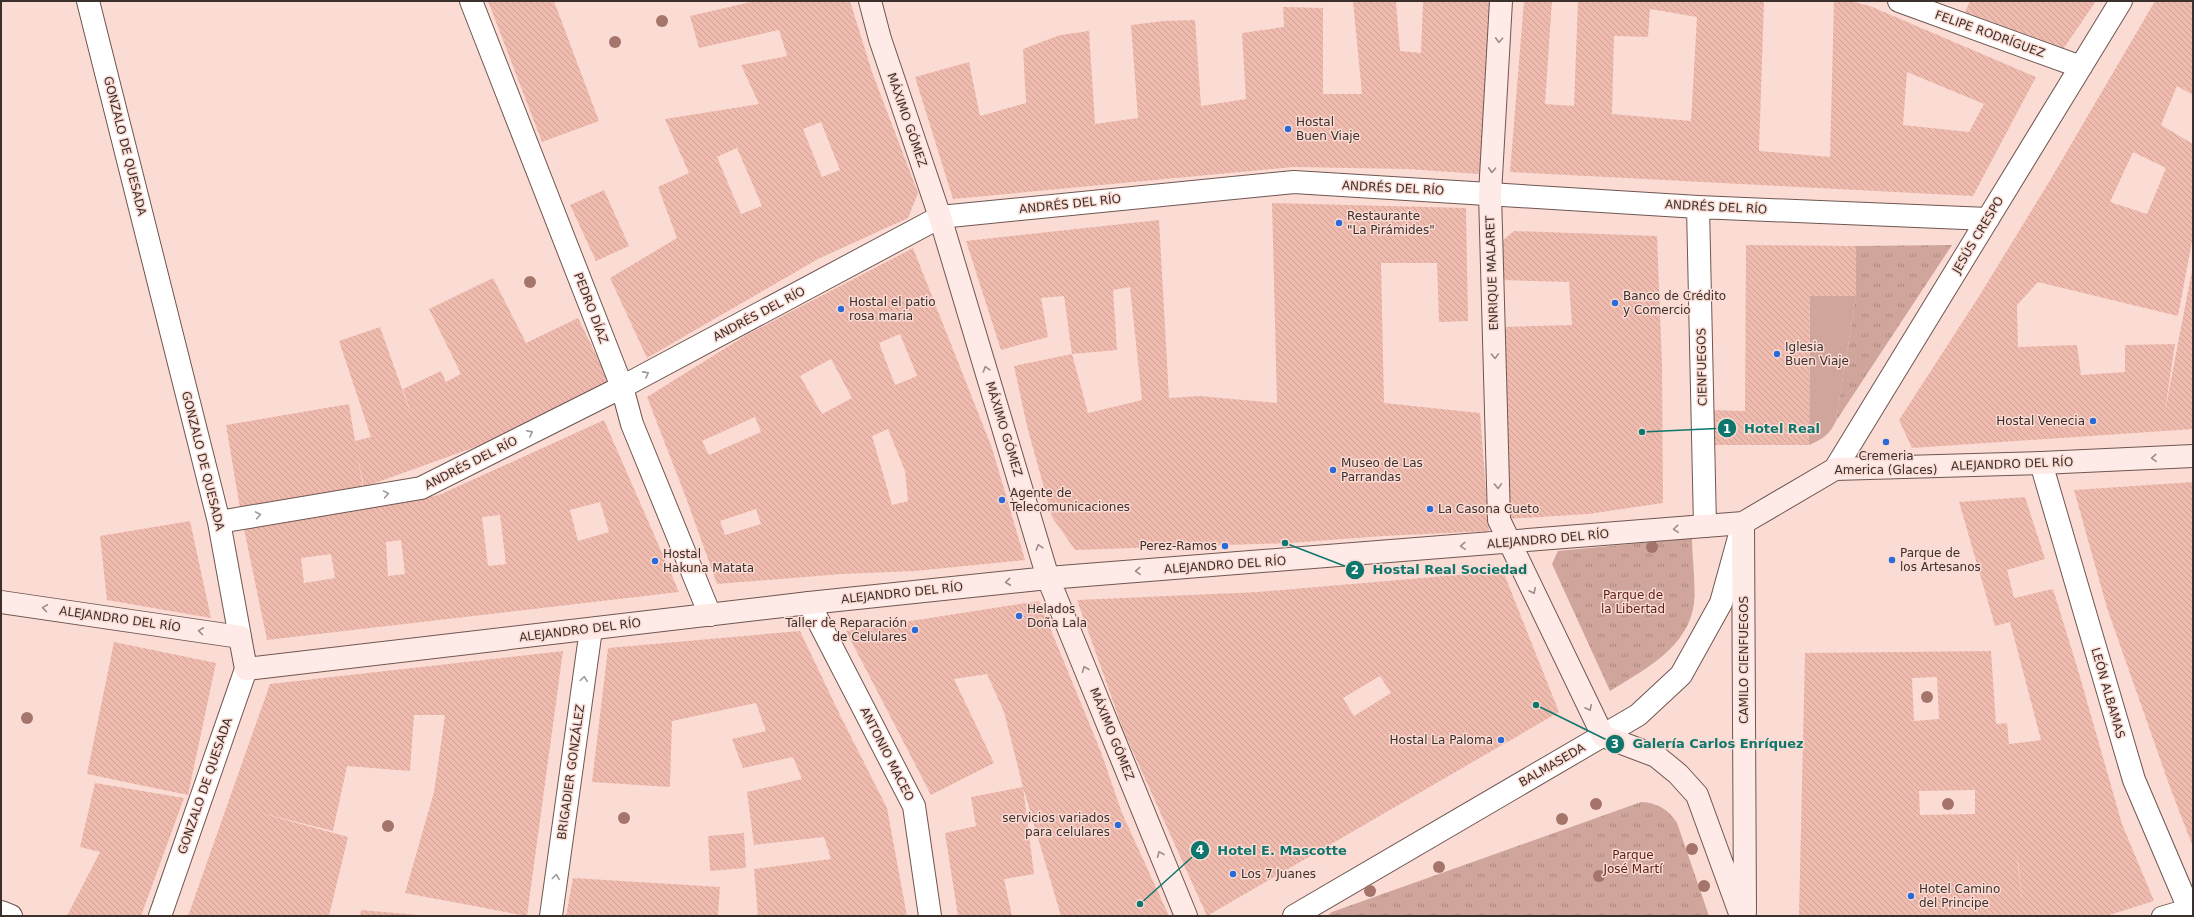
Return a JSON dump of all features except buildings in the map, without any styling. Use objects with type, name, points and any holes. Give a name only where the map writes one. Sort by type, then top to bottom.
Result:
[{"type":"street","name":"GONZALO DE QUESADA","points":[[88,1],[219,522],[246,669],[160,916]]},
{"type":"street","name":"PEDRO DÍAZ","points":[[472,1],[622,387],[632,424],[710,615]]},
{"type":"street","name":"MÁXIMO GÓMEZ","points":[[870,1],[880,39],[940,217],[1048,578],[1186,916]]},
{"type":"street","name":"ENRIQUE MALARET","points":[[1501,1],[1490,194],[1499,520],[1603,736]]},
{"type":"street","name":"FELIPE RODRÍGUEZ","points":[[1899,1],[2081,67]]},
{"type":"street","name":"JESÚS CRESPO","points":[[1835,469],[2121,1]]},
{"type":"street","name":"ANDRÉS DEL RÍO","points":[[219,522],[421,488],[622,387],[940,217],[1294,182],[1698,207],[1988,219]]},
{"type":"street","name":"CIENFUEGOS","points":[[1698,207],[1705,526]]},
{"type":"street","name":"ALEJANDRO DEL RÍO","points":[[246,669],[809,603],[1048,578],[1510,543],[1743,523],[1835,469],[2041,463],[2193,456]]},
{"type":"street","name":"LEÓN ALBAMAS","points":[[2041,463],[2134,780],[2190,912]]},
{"type":"street","name":"BALMASEDA","points":[[1294,916],[1603,736],[1638,714],[1681,675],[1721,603],[1743,523]]},
{"type":"street","name":"CAMILO CIENFUEGOS","points":[[1743,523],[1745,916]]},
{"type":"street","name":"ALEJANDRO DEL RÍO","points":[[1,602],[240,637]]},
{"type":"street","name":"ANTONIO MACEO","points":[[809,603],[914,806],[930,916]]},
{"type":"street","name":"BRIGADIER GONZÁLEZ","points":[[551,916],[591,629]]},
{"type":"street","points":[[1603,736],[1656,756],[1678,774],[1697,795],[1741,916]]},
{"type":"street","points":[[1,912],[12,916]]},
{"type":"lane","points":[[2161,916],[2190,912]]},
{"type":"green space","points":[[1952,245],[1836,421],[1856,296],[1856,246]]},
{"type":"green space","points":[[1810,296],[1856,296],[1836,421],[1826,436],[1809,445]]},
{"type":"green space","name":"Parque de la Libertad","points":[[1692,538],[1695,587],[1694,603],[1690,619],[1684,632],[1663,656],[1637,675],[1610,691],[1552,564],[1558,551]]},
{"type":"green space","name":"Parque José Martí","points":[[1641,802],[1657,805],[1666,810],[1677,823],[1709,916],[1327,916],[1332,912]]},
{"type":"place","name":"Hostal Buen Viaje","points":[[1288,129]]},
{"type":"place","name":"Restaurante \"La Pirámides\"","points":[[1339,223]]},
{"type":"place","name":"Banco de Crédito y Comercio","points":[[1615,303]]},
{"type":"place","name":"Hostal el patio rosa maria","points":[[841,309]]},
{"type":"place","name":"Iglesia Buen Viaje","points":[[1777,354]]},
{"type":"place","name":"Hostal Venecia","points":[[2093,421]]},
{"type":"place","name":"Hotel Real","points":[[1642,432]]},
{"type":"place","name":"Cremeria America (Glaces)","points":[[1886,442]]},
{"type":"place","name":"Museo de Las Parrandas","points":[[1333,470]]},
{"type":"place","name":"Agente de Telecomunicaciones","points":[[1002,500]]},
{"type":"place","name":"La Casona Cueto","points":[[1430,509]]},
{"type":"place","name":"Hostal Real Sociedad","points":[[1285,543]]},
{"type":"place","name":"Perez-Ramos","points":[[1225,546]]},
{"type":"place","name":"Parque de los Artesanos","points":[[1892,560]]},
{"type":"place","name":"Hostal Hakuna Matata","points":[[655,561]]},
{"type":"place","name":"Helados Doña Lala","points":[[1019,616]]},
{"type":"place","name":"Taller de Reparación de Celulares","points":[[915,630]]},
{"type":"place","name":"Galería Carlos Enríquez","points":[[1536,705]]},
{"type":"place","name":"Hostal La Paloma","points":[[1501,740]]},
{"type":"place","name":"servicios variados para celulares","points":[[1118,825]]},
{"type":"place","name":"Los 7 Juanes","points":[[1233,874]]},
{"type":"place","name":"Hotel Camino del Principe","points":[[1911,896]]},
{"type":"place","name":"Hotel E. Mascotte","points":[[1140,904]]}]
